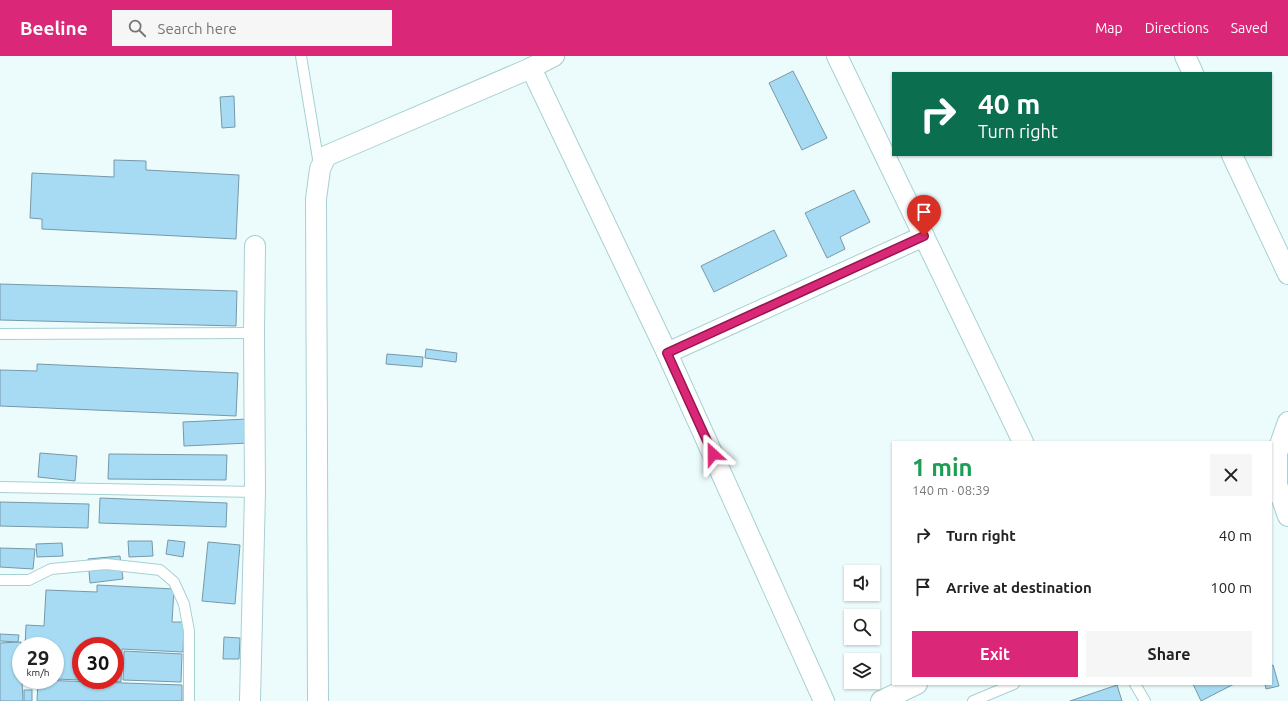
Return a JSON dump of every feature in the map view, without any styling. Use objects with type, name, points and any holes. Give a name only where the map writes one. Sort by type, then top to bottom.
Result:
[{"type":"street","points":[[318,701],[316,199],[320,169],[326,156],[531,68],[554,56]]},
{"type":"street","points":[[837,56],[1023,441]]},
{"type":"street","points":[[1185,56],[1193,72]]},
{"type":"street","points":[[531,68],[667,353],[824,701]]},
{"type":"street","points":[[1232,156],[1288,274]]},
{"type":"street","points":[[667,353],[924,236]]},
{"type":"street","points":[[250,701],[255,492],[255,246]]},
{"type":"street","points":[[1282,518],[1277,485],[1277,453],[1288,422]]},
{"type":"street","points":[[881,701],[915,685]]},
{"type":"lane","points":[[301,56],[320,169]]},
{"type":"lane","points":[[0,334],[254,333]]},
{"type":"lane","points":[[0,487],[255,492]]},
{"type":"lane","points":[[0,580],[30,580],[51,569],[106,564],[160,570],[174,582],[184,604],[189,631],[189,701]]},
{"type":"lane","points":[[973,701],[1012,685]]},
{"type":"lane","points":[[1136,685],[1145,701]]},
{"type":"building","points":[[793,71],[827,138],[802,150],[769,83]]},
{"type":"building","points":[[234,96],[235,127],[222,128],[220,97]]},
{"type":"building","points":[[114,160],[146,161],[146,170],[239,175],[236,239],[42,229],[42,219],[30,218],[32,173],[114,177]]},
{"type":"building","points":[[854,190],[870,222],[840,237],[845,249],[827,258],[805,213]]},
{"type":"building","points":[[774,230],[787,256],[714,292],[701,266]]},
{"type":"building","points":[[0,284],[237,291],[236,326],[0,320]]},
{"type":"building","points":[[426,349],[457,353],[456,362],[425,358]]},
{"type":"building","points":[[387,354],[423,357],[422,367],[386,364]]},
{"type":"building","points":[[37,364],[238,373],[236,416],[0,406],[0,370],[37,371]]},
{"type":"building","points":[[248,419],[249,443],[184,446],[183,422]]},
{"type":"building","points":[[40,453],[77,456],[75,481],[38,477]]},
{"type":"building","points":[[109,454],[227,455],[226,480],[108,479]]},
{"type":"building","points":[[100,498],[227,503],[226,527],[99,523]]},
{"type":"building","points":[[0,502],[89,504],[88,528],[0,526]]},
{"type":"building","points":[[168,540],[185,542],[183,557],[166,554]]},
{"type":"building","points":[[128,541],[152,541],[153,556],[129,557]]},
{"type":"building","points":[[208,542],[240,545],[235,604],[202,601]]},
{"type":"building","points":[[62,543],[63,556],[37,557],[36,544]]},
{"type":"building","points":[[0,548],[35,549],[33,569],[0,567]]},
{"type":"building","points":[[120,556],[123,579],[90,583],[88,559]]},
{"type":"building","points":[[97,585],[174,589],[172,622],[184,622],[183,652],[124,649],[124,637],[72,637],[72,680],[64,679],[64,637],[25,637],[26,625],[44,626],[46,590],[97,592]]},
{"type":"building","points":[[0,634],[19,635],[19,637],[12,637],[12,642],[0,641]]},
{"type":"building","points":[[224,637],[240,638],[239,659],[223,659]]},
{"type":"building","points":[[12,642],[12,689],[22,689],[23,701],[0,701],[0,643]]},
{"type":"building","points":[[124,651],[182,654],[181,682],[124,680]]},
{"type":"building","points":[[1272,666],[1279,686],[1266,689],[1265,685],[1272,685]]},
{"type":"building","points":[[64,681],[72,681],[72,689],[124,689],[124,683],[182,685],[182,701],[37,701],[38,689],[64,689]]},
{"type":"building","points":[[1117,685],[1122,701],[1070,701]]},
{"type":"building","points":[[1193,685],[1232,685],[1201,701]]},
{"type":"building","points":[[24,690],[32,690],[32,701],[24,701]]},
{"type":"route","points":[[713,454],[667,353],[924,236]]}]
